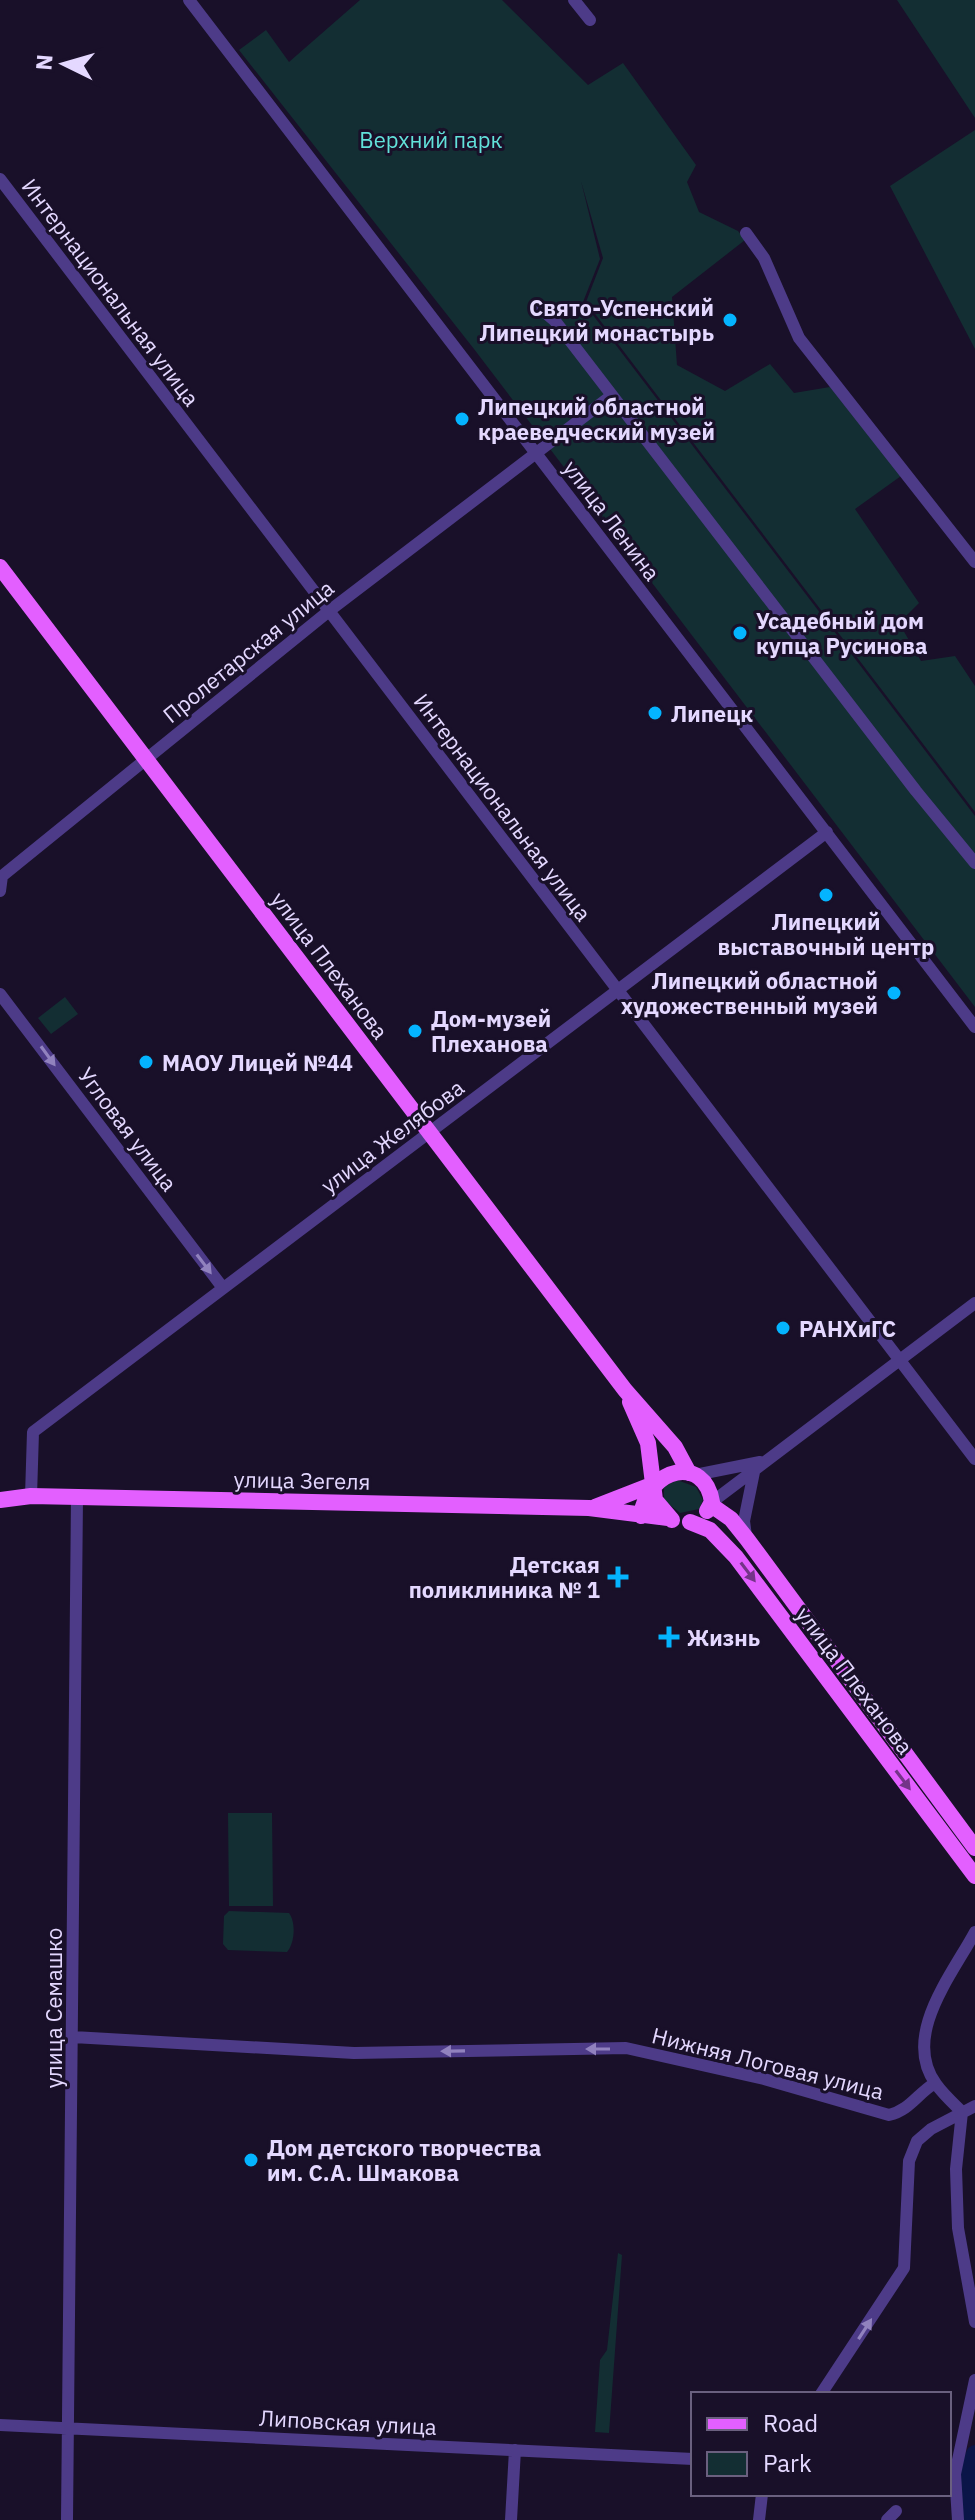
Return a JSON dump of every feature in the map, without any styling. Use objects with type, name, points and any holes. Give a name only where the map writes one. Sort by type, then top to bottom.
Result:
[{"type":"main road","name":"улица Плеханова","points":[[0,567],[625,1390],[675,1447],[692,1474]]},
{"type":"main road","name":"улица Плеханова","points":[[625,1390],[648,1443],[654,1484]]},
{"type":"main road","points":[[641,1516],[654,1484],[665,1475],[692,1474],[710,1492],[711,1503],[706,1513],[690,1522],[668,1518],[657,1505],[654,1484]]},
{"type":"main road","name":"улица Зегеля","points":[[589,1508],[654,1484]]},
{"type":"main road","name":"улица Зегеля","points":[[11,1496],[589,1508],[668,1518]]},
{"type":"main road","name":"улица Плеханова","points":[[711,1503],[731,1519],[747,1539],[975,1848]]},
{"type":"main road","name":"улица Плеханова","points":[[690,1522],[710,1530],[736,1557],[975,1876]]},
{"type":"street","name":"улица Ленина","points":[[189,0],[975,1027]]},
{"type":"street","points":[[574,0],[590,20]]},
{"type":"street","name":"Интернациональная улица","points":[[0,179],[975,1459]]},
{"type":"street","points":[[746,233],[764,258],[799,338],[975,562]]},
{"type":"street","points":[[536,305],[555,321],[975,863]]},
{"type":"street","name":"Пролетарская улица","points":[[0,891],[2,876],[145,760],[329,611],[611,396]]},
{"type":"street","name":"улица Желябова","points":[[11,1496],[33,1432],[827,832]]},
{"type":"street","name":"Угловая улица","points":[[0,994],[223,1288]]},
{"type":"street","points":[[711,1503],[975,1303]]},
{"type":"street","points":[[692,1474],[757,1466]]},
{"type":"street","points":[[747,1539],[744,1521],[757,1466]]},
{"type":"street","name":"улица Семашко","points":[[67,2520],[77,1497]]},
{"type":"street","points":[[975,1932],[924,2029],[924,2059],[935,2083],[962,2112],[956,2169],[958,2228],[975,2322]]},
{"type":"street","name":"Нижняя Логовая улица","points":[[73,2037],[354,2053],[626,2048],[764,2079],[889,2115],[905,2111],[922,2090],[935,2083]]},
{"type":"street","points":[[822,2392],[904,2268],[909,2161],[917,2141],[975,2106]]},
{"type":"street","points":[[958,2520],[955,2474],[975,2380]]},
{"type":"street","name":"Липовская улица","points":[[0,2425],[691,2459]]},
{"type":"street","points":[[511,2520],[515,2450]]},
{"type":"street","points":[[759,2520],[762,2496]]},
{"type":"green space","name":"Верхний парк","points":[[360,0],[502,0],[588,85],[623,63],[696,165],[687,182],[699,212],[738,231],[745,240],[672,297],[677,365],[725,391],[770,364],[794,393],[830,387],[901,476],[855,509],[919,603],[899,623],[921,661],[955,656],[975,686],[975,812],[586,302],[603,258],[581,181],[600,259],[583,302],[975,816],[975,1007],[474,349],[239,50],[266,30],[289,62]]},
{"type":"green space","points":[[897,0],[975,0],[975,118]]},
{"type":"green space","points":[[975,130],[975,349],[890,186]]},
{"type":"green space","points":[[65,997],[78,1014],[51,1034],[38,1018]]},
{"type":"green space","points":[[677,1480],[696,1487],[703,1500],[699,1509],[680,1513],[664,1500],[664,1487]]},
{"type":"green space","points":[[228,1813],[272,1813],[273,1906],[229,1906]]},
{"type":"green space","points":[[229,1911],[289,1913],[294,1927],[290,1948],[287,1952],[228,1950],[223,1944],[224,1916]]},
{"type":"green space","points":[[618,2253],[622,2255],[609,2433],[595,2432],[600,2360],[607,2350]]},
{"type":"waterway","points":[[968,2520],[966,2475],[975,2454]]},
{"type":"place","name":"Свято-Успенский Липецкий монастырь","points":[[730,320]]},
{"type":"place","name":"Липецкий областной краеведческий музей","points":[[462,419]]},
{"type":"place","name":"Усадебный дом купца Русинова","points":[[740,633]]},
{"type":"place","name":"Липецк","points":[[655,713]]},
{"type":"place","name":"Липецкий выставочный центр","points":[[826,895]]},
{"type":"place","name":"Липецкий областной художественный музей","points":[[894,993]]},
{"type":"place","name":"Дом-музей Плеханова","points":[[415,1031]]},
{"type":"place","name":"МАОУ Лицей №44","points":[[146,1062]]},
{"type":"place","name":"РАНХиГС","points":[[783,1328]]},
{"type":"place","name":"Детская поликлиника № 1","points":[[618,1577]]},
{"type":"place","name":"Жизнь","points":[[669,1637]]},
{"type":"place","name":"Дом детского творчества им. С.А. Шмакова","points":[[251,2160]]}]
